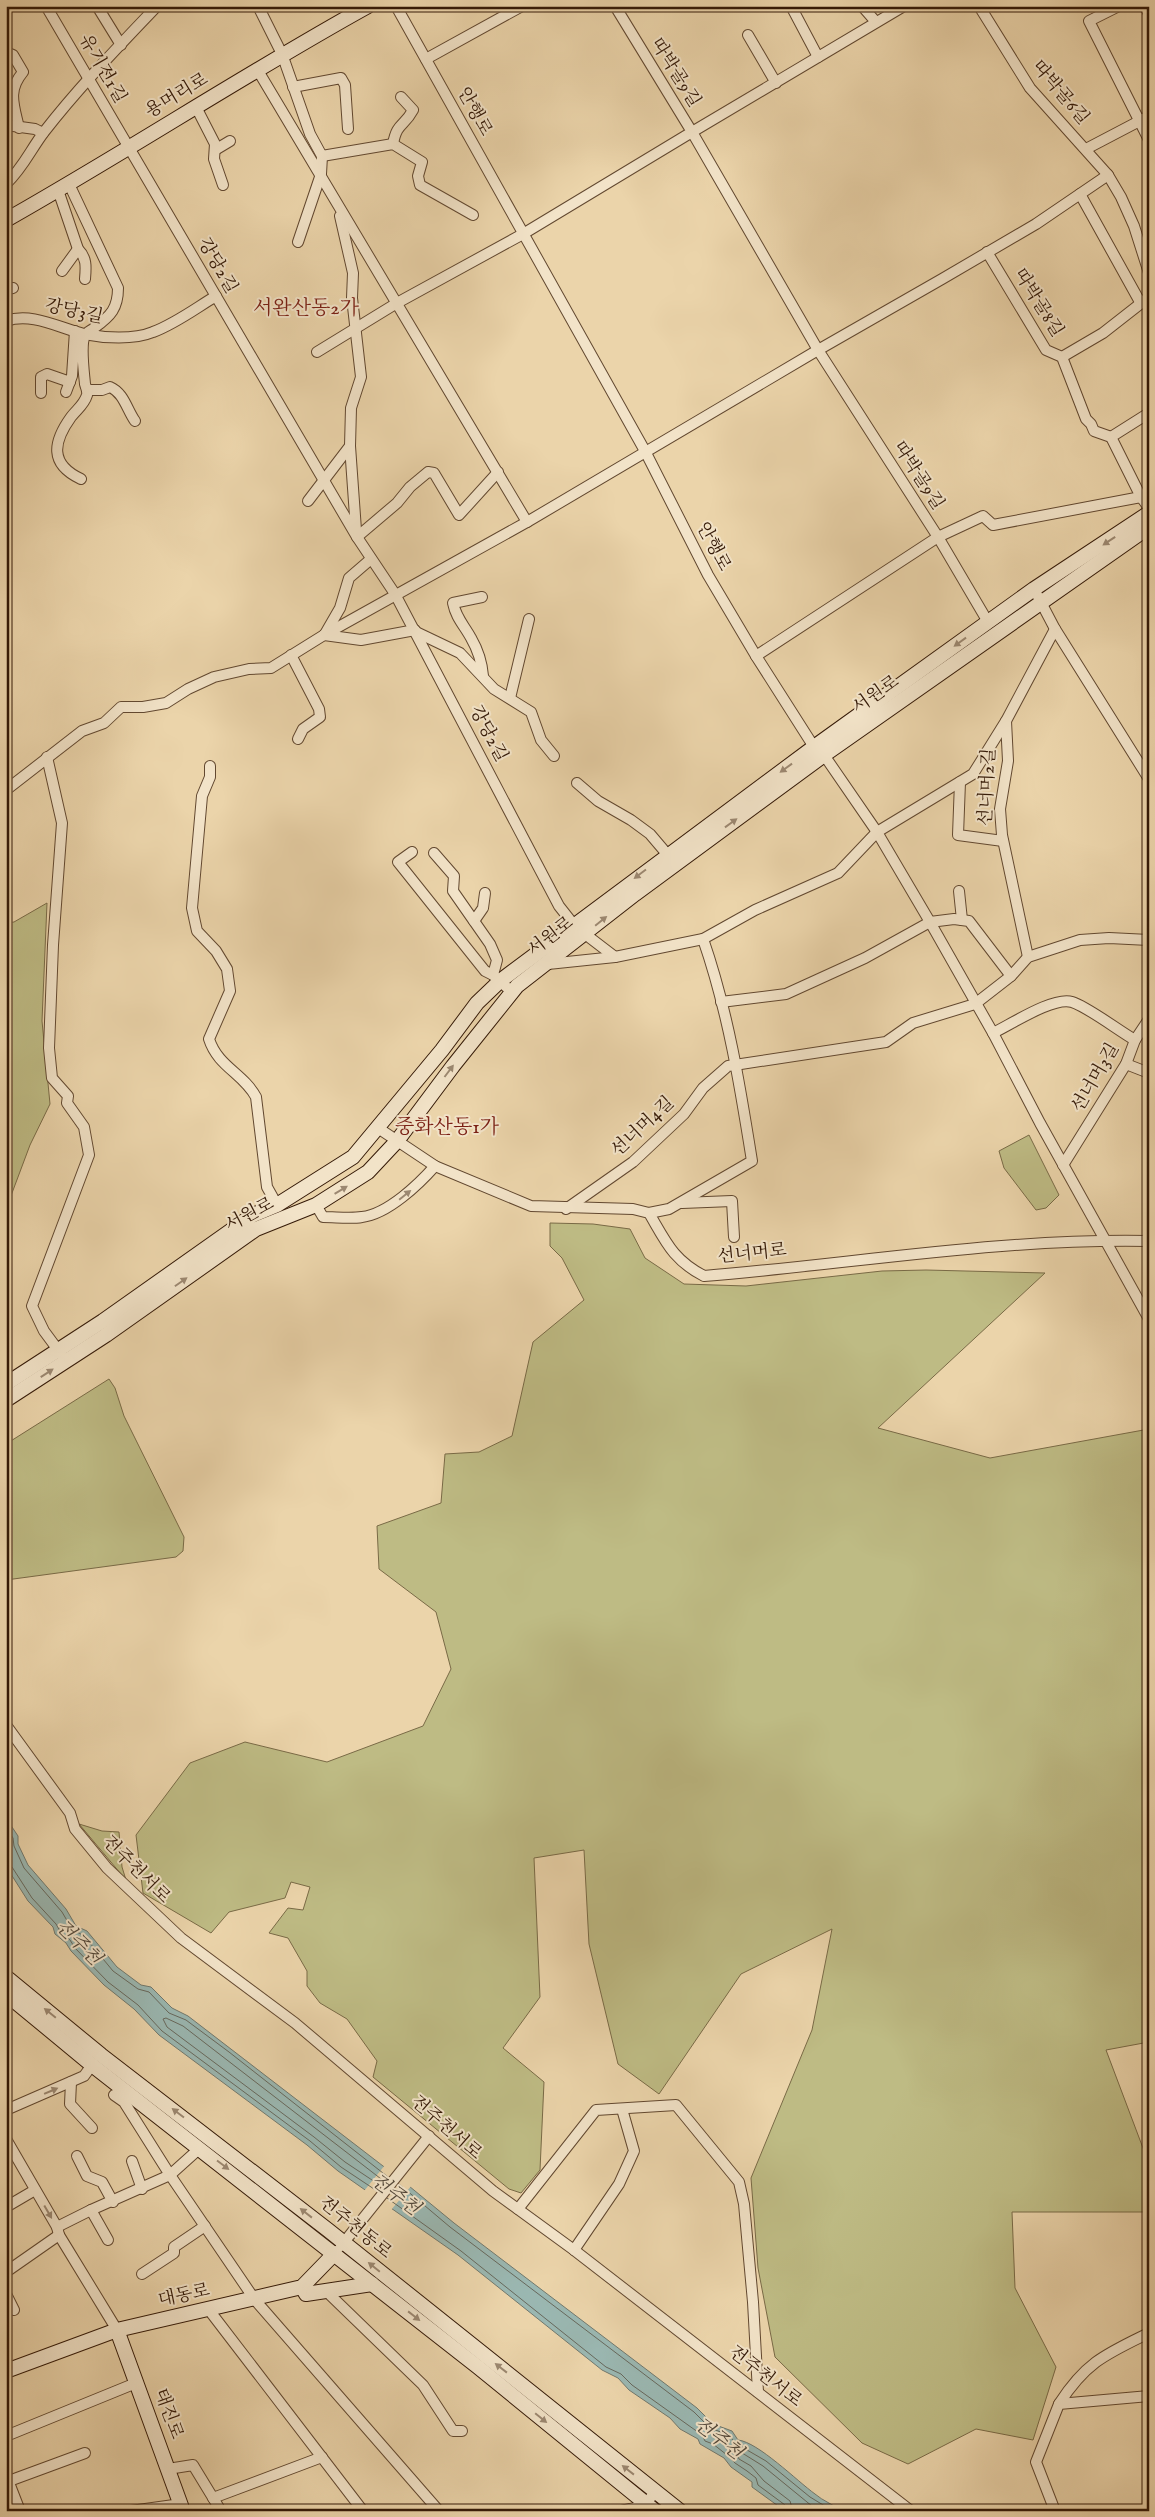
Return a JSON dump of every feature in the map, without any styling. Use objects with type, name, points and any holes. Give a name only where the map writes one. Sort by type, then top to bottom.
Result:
[{"type":"street","name":"유기전1길","points":[[47,6],[129,148]]},
{"type":"street","points":[[97,6],[120,45]]},
{"type":"street","points":[[6,184],[19,172],[43,133],[89,79],[157,6]]},
{"type":"street","points":[[258,6],[282,54],[310,134],[322,156],[321,174],[298,242]]},
{"type":"street","name":"용머리로","points":[[6,220],[129,148],[282,54],[368,6]]},
{"type":"street","name":"안행로","points":[[396,6],[645,451],[708,575],[756,656],[819,751]]},
{"type":"street","points":[[426,59],[522,6]]},
{"type":"street","name":"따박골9길","points":[[615,6],[692,132],[818,350],[938,537],[988,622]]},
{"type":"street","points":[[791,6],[818,57]]},
{"type":"street","points":[[862,6],[876,22],[904,6]]},
{"type":"street","name":"따박골6길","points":[[979,6],[1030,88],[1108,175],[1122,197],[1134,226],[1149,273]]},
{"type":"street","points":[[1119,6],[1089,21],[1149,140]]},
{"type":"street","points":[[1145,6],[1149,14]]},
{"type":"street","name":"따박골9길","points":[[692,132],[776,84],[876,22]]},
{"type":"street","points":[[748,34],[776,84]]},
{"type":"street","points":[[6,52],[13,55],[23,72],[17,80],[12,94],[19,128]]},
{"type":"street","points":[[257,69],[527,522]]},
{"type":"street","points":[[293,87],[341,78],[345,85],[348,129]]},
{"type":"street","points":[[393,144],[395,129],[409,118],[412,110],[401,98]]},
{"type":"street","points":[[196,106],[215,144],[214,159],[223,186]]},
{"type":"street","name":"따박골6길","points":[[1086,149],[1149,116]]},
{"type":"street","points":[[6,125],[35,129],[43,133]]},
{"type":"street","points":[[317,352],[356,331],[398,303],[523,234],[692,132]]},
{"type":"street","points":[[215,150],[230,141]]},
{"type":"street","points":[[322,156],[393,144],[422,162],[418,176],[420,185],[473,215]]},
{"type":"street","name":"강당2길","points":[[129,148],[357,536],[395,594],[559,906],[574,924]]},
{"type":"street","points":[[6,790],[82,731],[104,724],[121,707],[143,707],[166,703],[188,688],[214,677],[249,669],[270,668],[395,594],[527,522],[987,252],[1108,175]]},
{"type":"street","points":[[64,187],[78,249],[83,254],[86,264],[85,279]]},
{"type":"street","points":[[64,187],[118,288],[118,302],[107,319],[86,334],[82,350],[87,390],[82,406],[72,415],[61,433],[58,443],[61,465],[67,473],[81,479]]},
{"type":"street","points":[[1062,357],[1103,333],[1144,300],[1080,194]]},
{"type":"street","points":[[338,207],[353,273],[352,298],[361,377],[351,408],[350,446],[357,536]]},
{"type":"street","points":[[62,271],[78,249]]},
{"type":"street","name":"따박골8길","points":[[987,252],[1046,350],[1062,357],[1081,412],[1094,431],[1111,437]]},
{"type":"street","name":"강당3길","points":[[6,320],[16,318],[40,320],[86,334],[123,337],[152,333],[216,296]]},
{"type":"street","points":[[66,392],[70,382],[75,331]]},
{"type":"street","points":[[41,393],[41,377],[47,374],[70,382]]},
{"type":"street","points":[[87,390],[102,390],[110,387],[115,389],[125,402],[126,410],[135,422]]},
{"type":"street","points":[[1149,413],[1111,437],[1141,497],[1149,508]]},
{"type":"street","points":[[308,501],[350,446]]},
{"type":"street","points":[[357,536],[397,503],[410,487],[428,472],[434,473],[459,515],[498,472]]},
{"type":"street","points":[[756,656],[938,537],[983,516],[993,525],[1141,497]]},
{"type":"street","name":"서원로","points":[[6,1400],[62,1356],[253,1215],[277,1206],[353,1157],[478,1003],[496,978],[543,959],[585,934],[988,622],[1034,589],[1149,513]]},
{"type":"street","name":"서원로","points":[[6,1384],[62,1356],[256,1229],[316,1205],[368,1172],[397,1141],[512,992],[574,924],[667,854],[1043,603],[1149,527]]},
{"type":"street","points":[[324,635],[340,608],[349,578],[371,559]]},
{"type":"street","points":[[1034,589],[1055,629],[1149,779]]},
{"type":"street","points":[[482,598],[453,603],[455,616],[470,637],[482,662],[483,676]]},
{"type":"street","points":[[510,698],[529,619]]},
{"type":"street","points":[[543,959],[615,957],[703,939],[755,910],[838,873],[876,832],[973,774],[1006,721],[1055,629]]},
{"type":"street","points":[[324,635],[361,640],[415,631],[460,653],[494,689],[531,712],[541,740],[554,756]]},
{"type":"street","points":[[291,655],[319,709],[320,718],[303,730],[298,739]]},
{"type":"street","name":"선너머2길","points":[[1006,721],[1008,761],[1000,809],[1003,841],[1028,957]]},
{"type":"street","points":[[819,751],[876,832],[930,922],[993,1033],[1063,1165],[1149,1319]]},
{"type":"street","points":[[48,757],[62,823],[53,945],[49,1048],[52,1078],[68,1096],[67,1103],[84,1127],[88,1155],[32,1306],[44,1331],[62,1356]]},
{"type":"street","points":[[210,766],[210,777],[202,796],[192,908],[197,931],[216,950],[227,969],[230,991],[209,1039],[214,1052],[250,1086],[256,1097],[259,1139],[267,1187],[277,1206]]},
{"type":"street","points":[[960,782],[958,835],[1003,841]]},
{"type":"street","points":[[577,783],[598,801],[632,820],[650,834],[667,854]]},
{"type":"street","points":[[412,852],[398,862],[485,971],[512,992]]},
{"type":"street","points":[[434,852],[454,876],[453,891],[490,944],[497,960],[496,978]]},
{"type":"street","points":[[959,891],[962,920]]},
{"type":"street","points":[[474,921],[483,908],[485,894]]},
{"type":"street","points":[[721,1002],[786,994],[887,946],[930,922],[970,921],[1012,976]]},
{"type":"street","points":[[585,934],[615,957]]},
{"type":"street","points":[[975,1004],[1012,976],[1028,957],[1080,940],[1109,938],[1149,940]]},
{"type":"street","points":[[378,1128],[435,1166],[531,1206],[566,1209],[633,1209],[649,1214],[669,1209],[679,1204],[752,1161],[736,1064],[714,972],[703,939]]},
{"type":"street","name":"선너머3길","points":[[993,1033],[1048,1006],[1071,1001],[1135,1040],[1126,1064],[1063,1165]]},
{"type":"street","name":"선너머4길","points":[[566,1209],[632,1162],[684,1114],[703,1088],[728,1066],[886,1042],[913,1023],[975,1004]]},
{"type":"street","points":[[1135,1040],[1149,1019]]},
{"type":"street","points":[[1126,1064],[1149,1073]]},
{"type":"street","points":[[316,1205],[323,1217],[364,1217],[396,1202],[420,1183],[435,1166]]},
{"type":"street","points":[[679,1204],[732,1201],[734,1237]]},
{"type":"street","name":"선너머로","points":[[649,1214],[670,1248],[686,1267],[704,1276],[970,1248],[1106,1240],[1149,1241]]},
{"type":"street","name":"전주천서로","points":[[6,1725],[70,1813],[75,1829],[107,1868],[181,1938],[295,2023],[493,2191],[574,2250],[911,2511]]},
{"type":"street","name":"전주천동로","points":[[6,1977],[101,2055],[344,2243],[680,2511]]},
{"type":"street","name":"전주천동로","points":[[6,1994],[200,2148],[344,2243],[372,2284],[651,2507]]},
{"type":"street","points":[[6,2110],[84,2076],[92,2064]]},
{"type":"street","points":[[71,2082],[70,2104],[92,2128]]},
{"type":"street","points":[[114,2095],[124,2102],[170,2175],[255,2300],[439,2511]]},
{"type":"street","points":[[518,2209],[596,2110],[676,2105],[739,2182],[744,2204],[753,2302],[758,2392]]},
{"type":"street","points":[[574,2250],[619,2184],[634,2151],[622,2109]]},
{"type":"street","points":[[372,2284],[306,2294],[302,2287],[344,2243],[429,2136]]},
{"type":"street","points":[[6,2139],[117,2330]]},
{"type":"street","points":[[6,2272],[58,2231],[91,2210],[113,2202],[170,2175],[200,2148]]},
{"type":"street","points":[[77,2156],[87,2176],[102,2182],[113,2202]]},
{"type":"street","points":[[132,2161],[142,2189]]},
{"type":"street","points":[[6,2207],[35,2190]]},
{"type":"street","points":[[91,2210],[108,2240]]},
{"type":"street","points":[[142,2274],[174,2253],[174,2247],[205,2226]]},
{"type":"street","name":"대동로","points":[[6,2371],[117,2330],[255,2300],[302,2287]]},
{"type":"street","points":[[327,2292],[423,2385],[453,2431],[462,2431]]},
{"type":"street","points":[[6,2294],[14,2310]]},
{"type":"street","points":[[209,2310],[363,2511]]},
{"type":"street","name":"태진로","points":[[117,2330],[182,2507]]},
{"type":"street","points":[[1055,2511],[1036,2462],[1059,2404],[1073,2382],[1102,2356],[1149,2333]]},
{"type":"street","points":[[6,2436],[136,2382]]},
{"type":"street","points":[[1059,2404],[1149,2396]]},
{"type":"street","points":[[20,2511],[7,2478],[85,2453]]},
{"type":"street","points":[[213,2498],[322,2457]]},
{"type":"street","points":[[168,2469],[193,2465],[221,2511]]},
{"type":"street","points":[[620,2511],[651,2507],[655,2492]]},
{"type":"street","points":[[131,2511],[182,2507]]},
{"type":"shaded area","points":[[47,903],[42,1021],[50,1104],[30,1145],[6,1209],[6,923],[14,922]]},
{"type":"shaded area","points":[[1029,1135],[1059,1195],[1046,1208],[1036,1210],[1004,1168],[999,1151]]},
{"type":"shaded area","points":[[550,1223],[593,1224],[630,1229],[645,1258],[684,1284],[746,1286],[882,1271],[926,1270],[1045,1273],[878,1428],[990,1458],[1149,1429],[1149,2042],[1106,2050],[1149,2164],[1149,2212],[1012,2212],[1015,2288],[1056,2367],[1033,2440],[976,2429],[908,2464],[862,2443],[775,2357],[758,2268],[751,2178],[812,2030],[832,1929],[741,1974],[659,2094],[618,2064],[589,1944],[584,1850],[534,1858],[540,1997],[503,2048],[544,2082],[540,2170],[521,2193],[509,2189],[373,2077],[377,2061],[347,2019],[320,2003],[307,1986],[307,1971],[288,1938],[269,1933],[288,1908],[303,1910],[310,1887],[291,1882],[285,1898],[229,1912],[211,1933],[143,1893],[136,1835],[190,1763],[245,1742],[327,1762],[423,1726],[451,1669],[436,1612],[379,1569],[377,1526],[441,1503],[445,1454],[479,1452],[512,1436],[533,1342],[584,1300],[562,1258],[550,1246]]},
{"type":"shaded area","points":[[109,1379],[115,1388],[124,1416],[184,1537],[183,1551],[176,1557],[6,1580],[6,1444]]},
{"type":"shaded area","points":[[79,1824],[102,1831],[119,1832],[122,1867],[126,1880]]},
{"type":"water","name":"전주천","points":[[6,1818],[18,1836],[18,1844],[28,1865],[66,1909],[76,1926],[87,1931],[117,1967],[141,1985],[151,1987],[172,2008],[188,2016],[409,2186],[454,2223],[697,2408],[713,2424],[732,2431],[738,2440],[756,2447],[818,2496],[841,2511],[785,2511],[752,2487],[752,2482],[731,2467],[724,2458],[700,2444],[698,2439],[680,2429],[670,2418],[629,2390],[618,2378],[602,2370],[458,2255],[338,2171],[307,2145],[159,2035],[134,2009],[104,1985],[71,1951],[66,1943],[55,1934],[53,1927],[28,1901],[6,1866]]},
{"type":"pier","points":[[385,2165],[412,2185],[391,2210],[364,2191]]},
{"type":"district","name":"서완산동2가","points":[[306,308]]},
{"type":"district","name":"중화산동1가","points":[[447,1127]]}]
